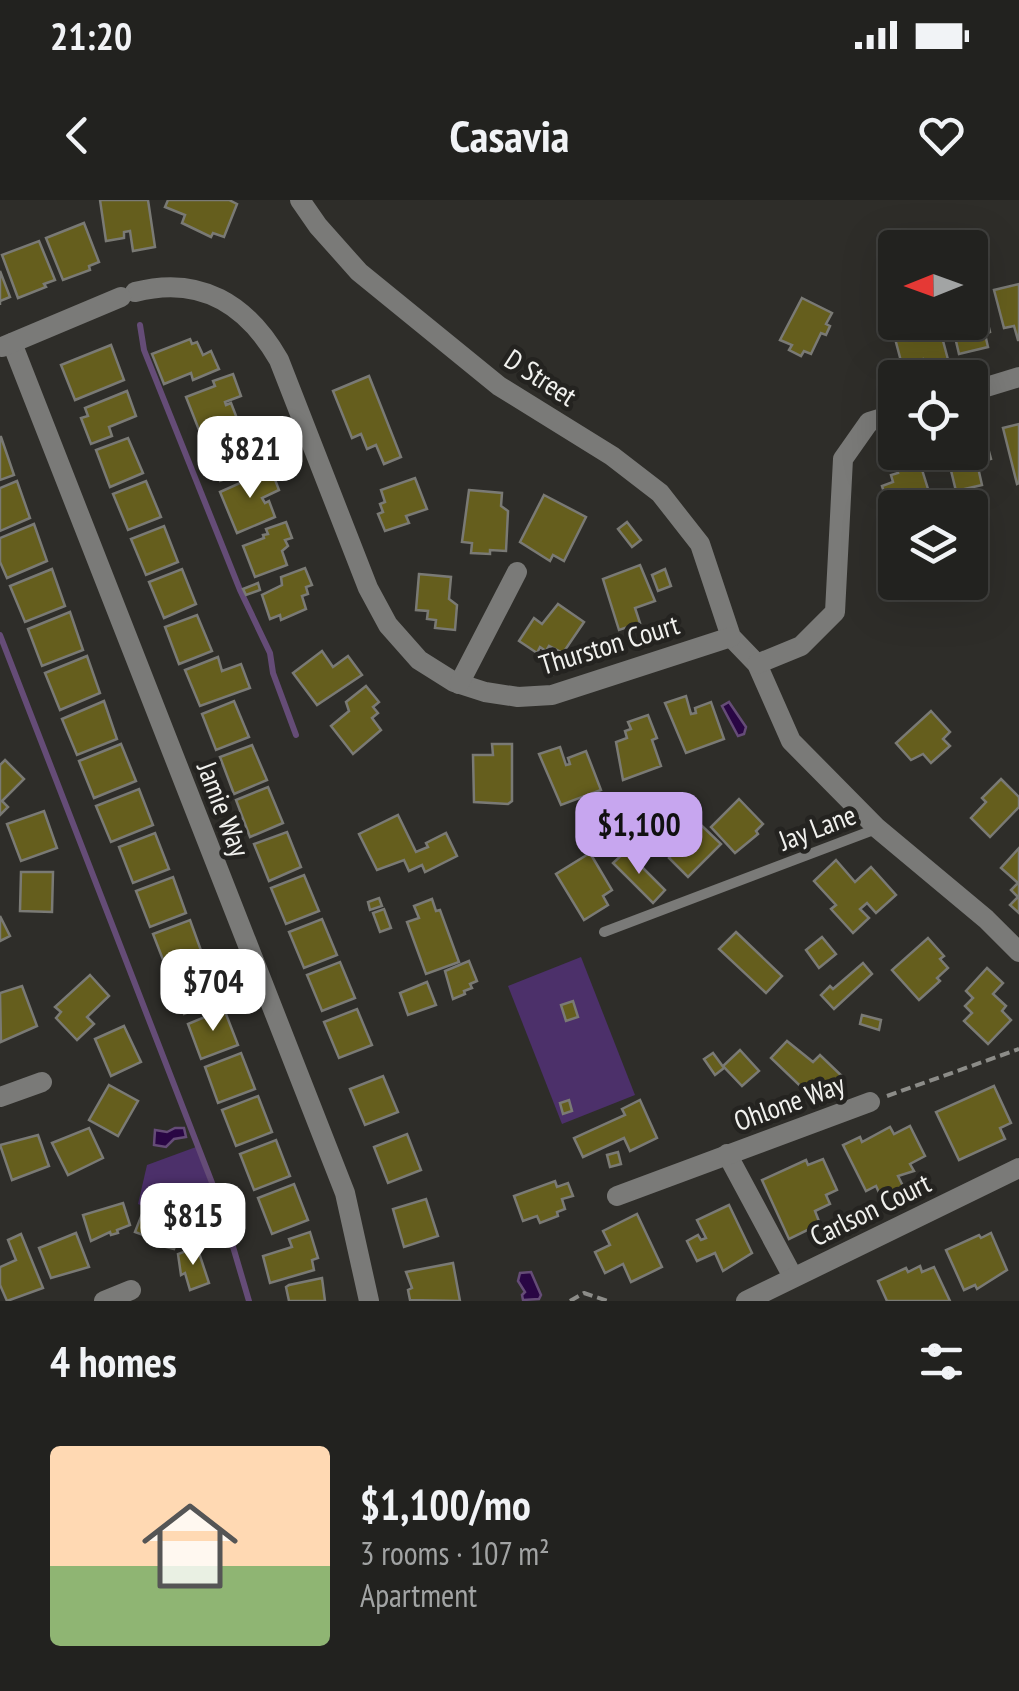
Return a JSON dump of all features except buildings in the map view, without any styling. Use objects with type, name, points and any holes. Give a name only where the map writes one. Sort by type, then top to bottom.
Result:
[{"type":"street","name":"D Street","points":[[300,200],[358,272],[500,386],[612,456],[660,493],[700,544],[730,637]]},
{"type":"street","name":"Thurston Court","points":[[6,345],[128,295],[171,287],[196,289],[222,298],[246,314],[265,335],[279,360],[368,588],[388,625],[419,660],[460,684],[518,697],[552,695],[730,637]]},
{"type":"street","name":"Jamie Way","points":[[6,345],[345,1192],[370,1301]]},
{"type":"street","points":[[988,386],[1019,377]]},
{"type":"street","points":[[758,664],[801,646],[835,612],[844,459],[869,422],[878,419]]},
{"type":"street","points":[[460,684],[518,572]]},
{"type":"street","points":[[730,637],[758,664],[791,741],[877,828],[986,919],[1019,952]]},
{"type":"street","points":[[0,1097],[42,1082]]},
{"type":"street","name":"Ohlone Way","points":[[617,1196],[870,1102]]},
{"type":"street","name":"Ohlone Way","points":[[727,1154],[793,1277]]},
{"type":"street","name":"Carlson Court","points":[[746,1301],[1019,1168]]},
{"type":"street","points":[[104,1301],[132,1290]]},
{"type":"lane","name":"Jay Lane","points":[[604,932],[877,828]]},
{"type":"path","points":[[553,679],[557,656]]},
{"type":"path","points":[[870,1102],[1019,1049]]},
{"type":"path","points":[[570,1301],[584,1293],[608,1301]]},
{"type":"shaded area","points":[[729,702],[746,727],[744,734],[738,736],[722,706]]},
{"type":"shaded area","points":[[581,957],[635,1095],[562,1124],[508,986]]},
{"type":"shaded area","points":[[184,1128],[186,1137],[174,1139],[166,1147],[154,1145],[155,1130],[167,1132]]},
{"type":"shaded area","points":[[196,1147],[219,1209],[196,1230],[138,1204],[147,1165]]},
{"type":"shaded area","points":[[531,1272],[541,1295],[539,1299],[523,1300],[520,1273]]},
{"type":"waterway","points":[[140,325],[144,350],[240,590],[270,653],[273,673],[296,735]]},
{"type":"waterway","points":[[0,635],[221,1206],[249,1301]]}]
